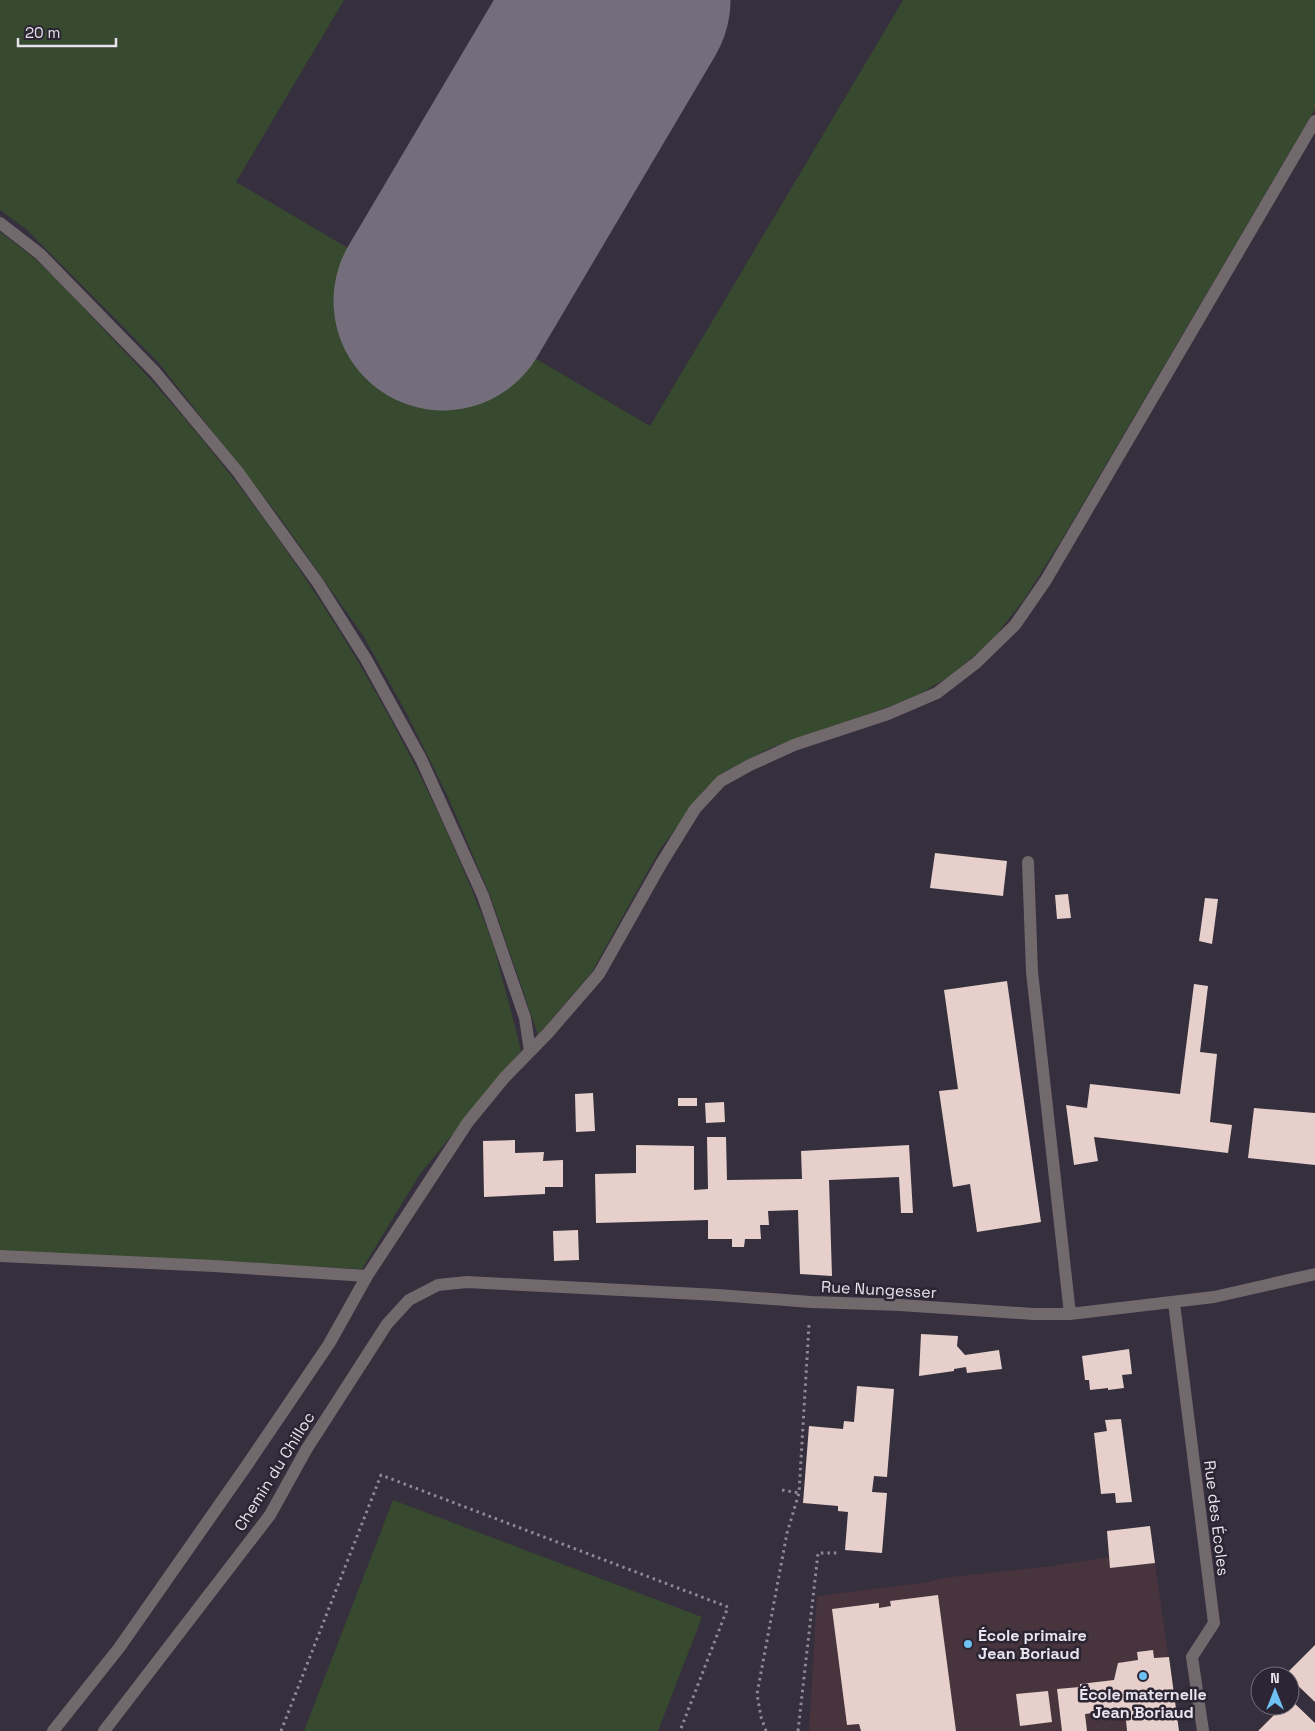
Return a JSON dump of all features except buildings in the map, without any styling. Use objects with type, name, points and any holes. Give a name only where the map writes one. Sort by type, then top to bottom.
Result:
[{"type":"street","points":[[53,1731],[119,1648],[247,1465],[329,1344],[367,1276],[468,1122],[505,1077],[599,974],[661,864],[695,809],[721,781],[750,765],[794,745],[888,714],[937,693],[976,663],[1015,625],[1046,580],[1315,121]]},
{"type":"street","points":[[0,223],[40,254],[155,372],[238,472],[323,592],[366,659],[421,759],[483,896],[525,1018],[530,1051]]},
{"type":"street","points":[[1028,862],[1032,972],[1070,1314]]},
{"type":"street","points":[[0,1256],[214,1266],[367,1276]]},
{"type":"street","name":"Rue Nungesser","points":[[438,1284],[467,1282],[1034,1314],[1070,1314],[1214,1297],[1315,1274]]},
{"type":"street","name":"Chemin du Chilloc","points":[[104,1731],[270,1515],[306,1450],[387,1324],[409,1300],[438,1284]]},
{"type":"street","name":"Rue des Écoles","points":[[1174,1303],[1214,1623],[1192,1657],[1203,1731]]},
{"type":"path","points":[[766,1731],[757,1694],[786,1533],[799,1493],[811,1302]]},
{"type":"path","points":[[281,1731],[381,1475],[728,1607],[680,1731]]},
{"type":"path","points":[[782,1490],[799,1493]]},
{"type":"path","points":[[798,1731],[818,1553],[838,1553]]},
{"type":"shaded area","name":"École primaire Jean Boriaud","points":[[1109,1557],[1111,1568],[1155,1563],[1179,1731],[809,1731],[817,1596]]},
{"type":"green space","points":[[0,0],[344,0],[236,182],[650,426],[903,0],[1315,0],[1315,109],[1061,541],[1023,601],[993,639],[953,674],[920,694],[889,707],[770,748],[721,774],[703,791],[659,851],[592,972],[538,1035],[491,898],[448,797],[408,716],[364,637],[278,515],[158,362],[26,229],[0,210]]},
{"type":"green space","points":[[0,232],[35,259],[54,277],[169,400],[226,469],[280,541],[330,616],[376,693],[418,772],[456,853],[492,941],[521,1051],[420,1174],[362,1269],[0,1251]]},
{"type":"green space","points":[[393,1500],[702,1617],[658,1731],[304,1731]]},
{"type":"runway","points":[[443,301],[621,0]]},
{"type":"place","name":"École primaire Jean Boriaud","points":[[968,1644]]},
{"type":"place","name":"École maternelle Jean Boriaud","points":[[1143,1676]]}]
